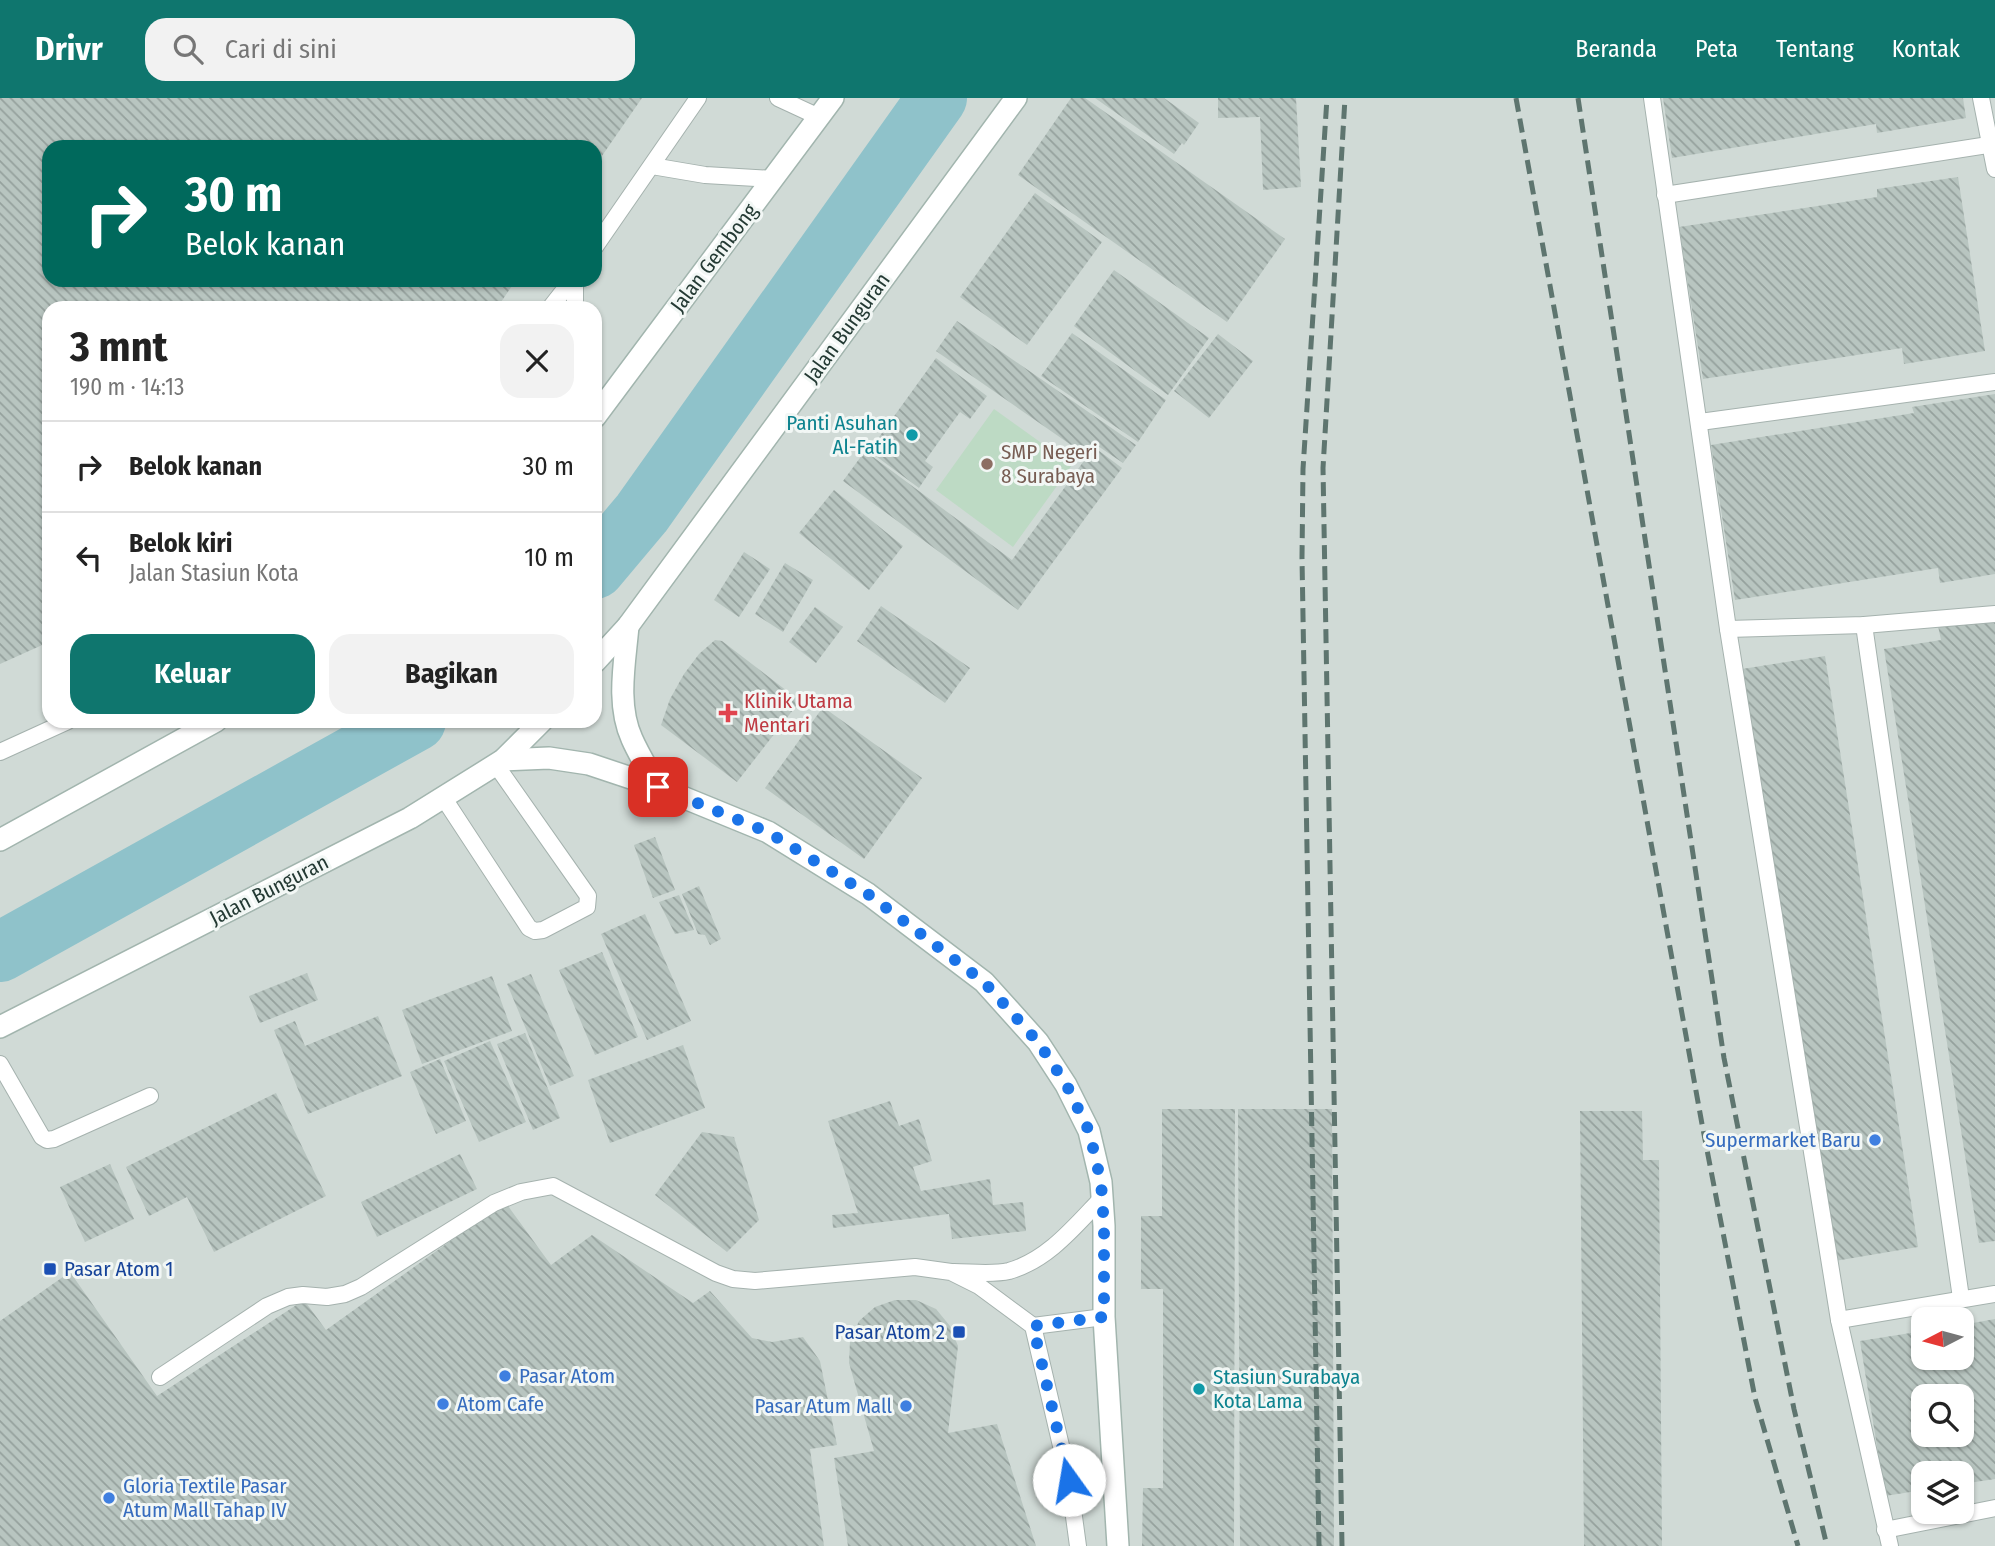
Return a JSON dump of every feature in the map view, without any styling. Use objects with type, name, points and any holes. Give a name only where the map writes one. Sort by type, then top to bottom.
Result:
[{"type":"main road","name":"Jalan Gembong","points":[[602,408],[833,98]]},
{"type":"main road","name":"Jalan Bunguran","points":[[628,625],[1016,98]]},
{"type":"main road","points":[[602,654],[628,625]]},
{"type":"main road","points":[[628,625],[623,692],[625,720],[631,738],[658,787]]},
{"type":"main road","points":[[0,840],[201,728]]},
{"type":"main road","name":"Jalan Bunguran","points":[[0,1027],[410,818],[500,763],[535,729]]},
{"type":"main road","points":[[500,763],[550,758],[576,762],[658,787],[768,832],[868,894],[984,982],[1038,1042],[1066,1084],[1089,1131],[1101,1182],[1104,1317],[1118,1546]]},
{"type":"lane","points":[[602,237],[698,98]]},
{"type":"lane","points":[[778,98],[819,117]]},
{"type":"lane","points":[[1652,98],[1728,629],[1839,1320],[1888,1538],[1995,1508]]},
{"type":"lane","points":[[1981,98],[1993,145],[1995,169]]},
{"type":"lane","points":[[1665,195],[1993,145]]},
{"type":"lane","points":[[652,166],[705,175],[773,179]]},
{"type":"lane","points":[[556,301],[567,287]]},
{"type":"lane","points":[[1700,422],[1995,382]]},
{"type":"lane","points":[[1728,629],[1864,625],[1995,614]]},
{"type":"lane","points":[[1864,625],[1961,1298]]},
{"type":"lane","points":[[0,752],[53,728]]},
{"type":"lane","points":[[443,797],[529,928],[535,932],[543,930],[587,907],[588,896],[500,763]]},
{"type":"lane","points":[[0,1064],[42,1137],[47,1140],[150,1096]]},
{"type":"lane","points":[[160,1377],[267,1306],[288,1297],[327,1297],[345,1294],[361,1287],[494,1203],[521,1192],[553,1186],[716,1273],[733,1279],[755,1281],[915,1267],[951,1272],[1007,1272],[1037,1259],[1102,1198]]},
{"type":"lane","points":[[951,1272],[979,1286],[1033,1326],[1069,1480],[1078,1546]]},
{"type":"lane","points":[[1839,1320],[1995,1294]]},
{"type":"lane","points":[[1033,1326],[1104,1317]]},
{"type":"shaded area","points":[[0,98],[1995,98],[1995,1546],[0,1546]]},
{"type":"green space","points":[[994,409],[1072,465],[1013,547],[936,490]]},
{"type":"building","points":[[0,98],[642,98],[602,156],[602,140],[42,140],[42,287],[511,287],[502,301],[42,301],[42,645],[0,664]]},
{"type":"building","points":[[1071,98],[1085,98],[1285,239],[1227,322],[1018,175]]},
{"type":"building","points":[[1095,98],[1164,98],[1199,123],[1184,145],[1182,143],[1174,154]]},
{"type":"building","points":[[1218,98],[1296,98],[1301,187],[1263,190],[1260,117],[1218,118]]},
{"type":"building","points":[[1663,98],[1963,98],[1966,118],[1877,133],[1876,124],[1672,158]]},
{"type":"building","points":[[1958,177],[1985,351],[1904,364],[1902,348],[1703,379],[1679,227],[1877,197],[1877,189]]},
{"type":"building","points":[[1035,193],[1102,242],[1027,345],[960,297]]},
{"type":"building","points":[[1114,270],[1209,338],[1168,395],[1074,326]]},
{"type":"building","points":[[957,321],[1136,445],[1123,463],[1092,442],[1084,454],[936,351]]},
{"type":"building","points":[[1072,333],[1166,400],[1138,442],[1041,376]]},
{"type":"building","points":[[1218,334],[1253,361],[1209,418],[1174,391]]},
{"type":"building","name":"Panti Asuhan Al-Fatih","points":[[936,358],[987,396],[970,419],[960,412],[925,461],[933,467],[919,488],[869,451]]},
{"type":"building","points":[[1995,394],[1995,574],[1940,583],[1938,568],[1735,600],[1711,445],[1914,413],[1912,407]]},
{"type":"building","points":[[1094,447],[1122,468],[1018,610],[843,481],[865,451],[1012,560]]},
{"type":"building","points":[[834,490],[903,546],[869,590],[799,533]]},
{"type":"building","points":[[744,552],[770,569],[739,617],[714,600]]},
{"type":"building","points":[[785,563],[813,580],[783,632],[755,614]]},
{"type":"building","points":[[881,606],[970,668],[945,703],[857,641]]},
{"type":"building","points":[[815,607],[843,627],[816,663],[789,642]]},
{"type":"building","points":[[1995,619],[1995,1241],[1979,1243],[1884,649],[1941,640],[1938,626]]},
{"type":"building","name":"Klinik Utama Mentari","points":[[715,640],[722,641],[800,701],[737,782],[661,725],[670,699],[684,674],[699,654]]},
{"type":"building","points":[[1825,656],[1918,1247],[1835,1261],[1742,669]]},
{"type":"building","points":[[823,707],[922,778],[864,859],[765,788]]},
{"type":"building","points":[[655,837],[675,890],[653,898],[634,845]]},
{"type":"building","points":[[699,886],[721,939],[710,945],[705,935],[698,934],[682,894]]},
{"type":"building","points":[[679,895],[694,930],[675,934],[659,902]]},
{"type":"building","points":[[645,914],[691,1021],[647,1040],[601,934]]},
{"type":"building","points":[[602,952],[638,1037],[595,1055],[559,970]]},
{"type":"building","points":[[307,973],[318,1000],[260,1023],[249,996]]},
{"type":"building","points":[[531,974],[574,1076],[550,1086],[507,984]]},
{"type":"building","points":[[492,976],[512,1031],[422,1064],[402,1010]]},
{"type":"building","points":[[378,1016],[402,1076],[308,1114],[274,1030],[295,1021],[305,1046]]},
{"type":"building","points":[[525,1033],[560,1118],[533,1130],[497,1044]]},
{"type":"building","points":[[490,1041],[526,1122],[479,1142],[444,1061]]},
{"type":"building","points":[[683,1045],[705,1108],[610,1143],[588,1080]]},
{"type":"building","points":[[440,1059],[466,1121],[436,1134],[410,1072]]},
{"type":"building","points":[[276,1093],[326,1196],[214,1252],[187,1197],[149,1216],[126,1167]]},
{"type":"building","points":[[890,1101],[899,1126],[919,1119],[932,1161],[913,1167],[921,1191],[990,1179],[993,1205],[1023,1202],[1026,1231],[952,1239],[949,1214],[833,1228],[832,1215],[858,1213],[828,1121]]},
{"type":"building","name":"Stasiun Surabaya Kota Lama","points":[[1162,1109],[1235,1109],[1234,1546],[1142,1546],[1143,1488],[1163,1488],[1163,1289],[1141,1289],[1141,1216],[1162,1216]]},
{"type":"building","points":[[1238,1109],[1332,1109],[1334,1546],[1240,1546]]},
{"type":"building","points":[[1580,1111],[1642,1111],[1643,1160],[1659,1160],[1662,1546],[1584,1546]]},
{"type":"building","points":[[702,1132],[734,1137],[759,1220],[727,1252],[655,1195]]},
{"type":"building","points":[[460,1154],[477,1189],[377,1237],[361,1202]]},
{"type":"building","points":[[110,1164],[134,1219],[85,1242],[60,1187]]},
{"type":"building","name":"Pasar Atom","points":[[505,1202],[551,1265],[592,1235],[693,1303],[710,1291],[752,1338],[772,1342],[803,1337],[820,1361],[837,1445],[810,1449],[824,1546],[0,1546],[0,1321],[70,1272],[157,1396],[304,1300],[326,1330]]},
{"type":"building","name":"Pasar Atum Mall","points":[[895,1300],[916,1300],[936,1309],[950,1326],[958,1346],[948,1433],[997,1424],[1036,1546],[848,1546],[834,1458],[874,1451],[849,1363],[850,1341],[859,1321],[875,1307]]},
{"type":"building","points":[[1995,1319],[1995,1479],[1974,1482],[1974,1461],[1911,1461],[1911,1492],[1885,1496],[1860,1341],[1911,1333],[1911,1370],[1974,1370],[1974,1323]]},
{"type":"waterway","points":[[602,561],[642,513],[937,98]]},
{"type":"waterway","points":[[0,952],[403,728]]},
{"type":"railway","points":[[1319,1546],[1302,558],[1303,469],[1327,98]]},
{"type":"railway","points":[[1342,1546],[1323,468],[1345,98]]},
{"type":"railway","points":[[1516,98],[1702,1124],[1755,1398],[1798,1546]]},
{"type":"railway","points":[[1578,98],[1724,1058],[1794,1409],[1827,1546]]},
{"type":"place","name":"Panti Asuhan Al-Fatih","points":[[912,435]]},
{"type":"place","name":"SMP Negeri 8 Surabaya","points":[[987,464]]},
{"type":"place","name":"Klinik Utama Mentari","points":[[728,713]]},
{"type":"place","name":"Supermarket Baru","points":[[1875,1140]]},
{"type":"place","name":"Pasar Atom 1","points":[[50,1269]]},
{"type":"place","name":"Pasar Atom 2","points":[[959,1332]]},
{"type":"place","name":"Pasar Atom","points":[[505,1376]]},
{"type":"place","name":"Stasiun Surabaya Kota Lama","points":[[1199,1389]]},
{"type":"place","name":"Atom Cafe","points":[[443,1404]]},
{"type":"place","name":"Pasar Atum Mall","points":[[906,1406]]},
{"type":"place","name":"Gloria Textile Pasar Atum Mall Tahap IV","points":[[109,1498]]},
{"type":"route","points":[[658,787],[768,832],[868,894],[984,982],[1038,1042],[1066,1084],[1089,1131],[1101,1182],[1104,1226],[1104,1317],[1033,1326],[1069,1480]]}]
